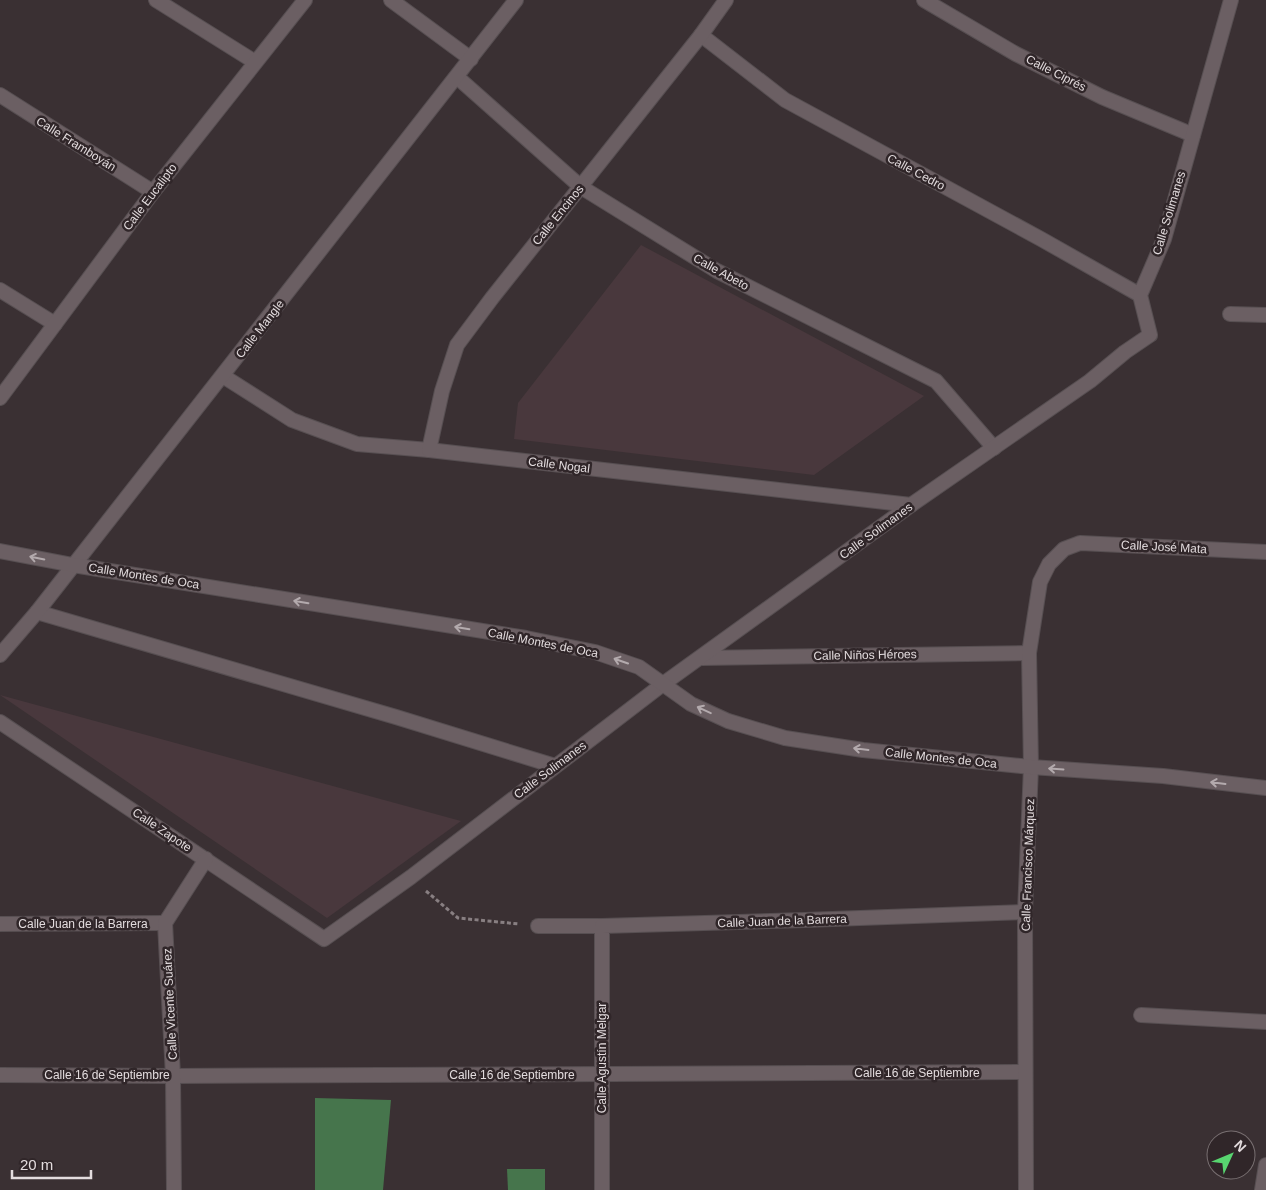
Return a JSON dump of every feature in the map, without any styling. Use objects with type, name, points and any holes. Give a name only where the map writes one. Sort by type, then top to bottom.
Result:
[{"type":"street","points":[[156,0],[255,62]]},
{"type":"street","name":"Calle Eucalipto","points":[[0,398],[153,192],[305,0]]},
{"type":"street","points":[[391,0],[471,59]]},
{"type":"street","name":"Calle Mangle","points":[[0,655],[37,612],[223,376],[516,0]]},
{"type":"street","name":"Calle Encinos","points":[[429,450],[442,392],[457,345],[701,35],[726,0]]},
{"type":"street","name":"Calle Ciprés","points":[[924,0],[1016,54],[1102,97],[1193,135]]},
{"type":"street","name":"Calle Solimanes","points":[[324,939],[411,877],[663,684],[702,658],[911,505],[1090,381],[1125,352],[1150,335],[1140,295],[1164,239],[1231,0]]},
{"type":"street","name":"Calle Cedro","points":[[701,35],[784,100],[1042,239],[1140,295]]},
{"type":"street","name":"Calle Abeto","points":[[456,77],[581,187],[717,271],[936,381],[994,448]]},
{"type":"street","name":"Calle Framboyán","points":[[0,95],[153,192]]},
{"type":"street","points":[[0,290],[54,324]]},
{"type":"street","points":[[1230,314],[1266,314]]},
{"type":"street","name":"Calle Nogal","points":[[223,376],[292,420],[357,444],[429,450],[911,505]]},
{"type":"street","name":"Calle José Mata","points":[[1064,549],[1080,542],[1266,552]]},
{"type":"street","name":"Calle Francisco Márquez","points":[[1026,1190],[1025,912],[1031,767],[1029,653],[1040,582],[1048,564],[1064,549]]},
{"type":"street","name":"Calle Montes de Oca","points":[[0,550],[73,565],[595,652],[639,667],[691,704],[728,721],[785,738],[863,750],[1031,767],[1163,776],[1266,788]]},
{"type":"street","points":[[37,612],[396,717],[555,766]]},
{"type":"street","name":"Calle Niños Héroes","points":[[702,658],[1029,653]]},
{"type":"street","name":"Calle Zapote","points":[[0,722],[324,939]]},
{"type":"street","points":[[165,923],[206,860]]},
{"type":"street","name":"Calle Juan de la Barrera","points":[[538,926],[602,926],[1025,912]]},
{"type":"street","name":"Calle Juan de la Barrera","points":[[0,924],[165,923]]},
{"type":"street","name":"Calle Vicente Suárez","points":[[165,923],[174,1076],[174,1190]]},
{"type":"street","name":"Calle Agustín Melgar","points":[[602,926],[602,1190]]},
{"type":"street","points":[[1141,1015],[1266,1022]]},
{"type":"street","name":"Calle 16 de Septiembre","points":[[0,1074],[174,1076],[1025,1072]]},
{"type":"street","points":[[1262,1190],[1266,1165]]},
{"type":"path","points":[[411,877],[458,918],[538,926]]},
{"type":"shaded area","points":[[641,245],[924,396],[814,475],[514,439],[518,403]]},
{"type":"shaded area","points":[[0,695],[461,821],[327,918]]},
{"type":"building","points":[[315,1098],[391,1100],[383,1190],[315,1190]]},
{"type":"building","points":[[507,1169],[545,1169],[545,1190],[508,1190]]}]
